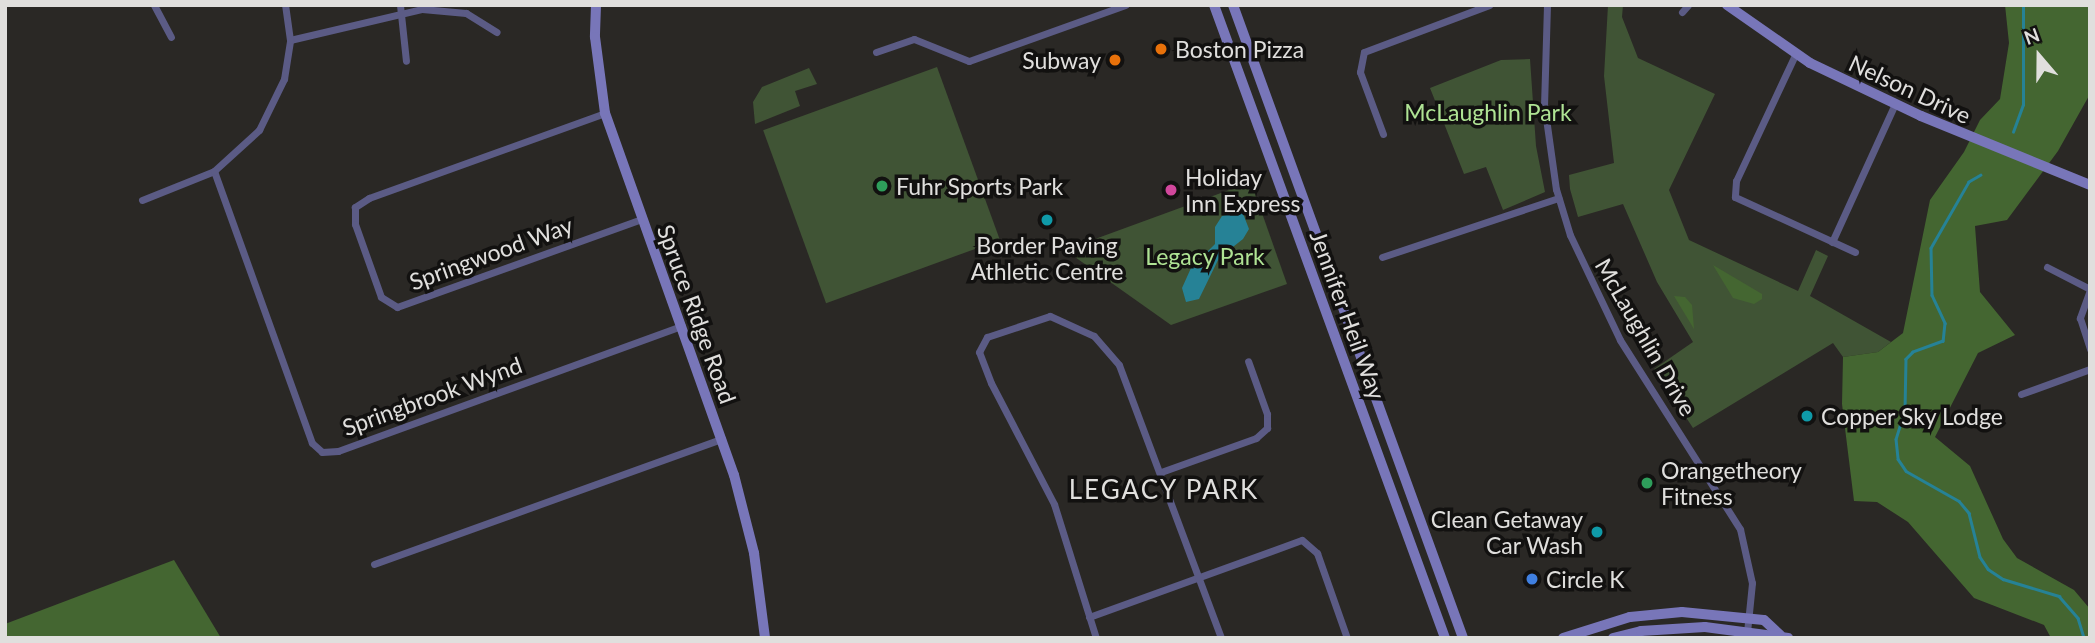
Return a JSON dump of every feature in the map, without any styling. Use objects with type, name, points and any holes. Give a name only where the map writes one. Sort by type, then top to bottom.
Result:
[{"type":"street","points":[[154,5],[171,37]]},
{"type":"street","points":[[142,201],[214,171],[246,144],[269,114],[284,79],[290,40],[285,5]]},
{"type":"street","name":"Spruce Ridge Road","points":[[596,5],[596,49],[605,113],[722,439],[754,552],[765,638]]},
{"type":"street","points":[[876,52],[914,39],[969,61],[1125,5]]},
{"type":"street","name":"Jennifer Heil Way","points":[[1214,5],[1445,638]]},
{"type":"street","name":"Jennifer Heil Way","points":[[1233,5],[1463,638]]},
{"type":"street","points":[[1383,134],[1360,72],[1364,52],[1489,5]]},
{"type":"street","name":"McLaughlin Drive","points":[[1547,5],[1544,104],[1558,198],[1599,303],[1740,529],[1751,568],[1747,632]]},
{"type":"street","points":[[1682,12],[1688,5]]},
{"type":"street","name":"Nelson Drive","points":[[1727,5],[1794,55],[1895,104],[2090,185]]},
{"type":"street","points":[[290,40],[400,9],[444,8],[474,17],[496,32]]},
{"type":"street","points":[[400,9],[407,61]]},
{"type":"street","points":[[1794,55],[1736,181],[1735,197],[1855,252]]},
{"type":"street","points":[[1832,242],[1895,104]]},
{"type":"street","name":"Springwood Way","points":[[605,113],[369,198],[355,207],[355,224],[382,297],[397,307],[642,219]]},
{"type":"street","name":"Springbrook Wynd","points":[[214,171],[313,443],[322,452],[338,451],[682,326]]},
{"type":"street","points":[[1382,257],[1558,198]]},
{"type":"street","points":[[2047,267],[2090,289],[2080,318],[2090,349]]},
{"type":"street","points":[[1096,638],[1054,504],[990,383],[979,352],[982,340],[1050,316],[1094,336],[1119,365],[1221,638]]},
{"type":"street","points":[[1161,472],[1256,438],[1267,428],[1267,414],[1248,361]]},
{"type":"street","points":[[2021,394],[2090,369]]},
{"type":"street","points":[[374,564],[722,439]]},
{"type":"street","points":[[1089,617],[1199,576],[1308,540],[1317,553],[1347,638]]},
{"type":"street","points":[[1563,638],[1660,613],[1705,612],[1764,620],[1784,636]]},
{"type":"street","points":[[1614,638],[1682,627],[1784,636]]},
{"type":"green space","points":[[1608,5],[1623,5],[1622,17],[1638,58],[1715,94],[1669,190],[1689,240],[1798,291],[1816,250],[1828,256],[1810,296],[1891,342],[1878,352],[1843,357],[1833,343],[1693,428],[1654,369],[1693,342],[1657,282],[1623,204],[1578,217],[1570,189],[1569,175],[1614,163],[1604,76]]},
{"type":"green space","points":[[2005,5],[2090,5],[2090,94],[2058,151],[2007,220],[1975,226],[1980,292],[2015,335],[1978,353],[1935,437],[1970,466],[2003,539],[2017,558],[2074,590],[2090,609],[2090,638],[2051,638],[2044,625],[1974,598],[1908,522],[1877,502],[1854,501],[1842,404],[1843,357],[1878,352],[1903,333],[1930,200],[1964,152],[1980,120],[2000,99],[2009,43]]},
{"type":"green space","name":"McLaughlin Park","points":[[1530,59],[1536,146],[1545,192],[1503,210],[1486,167],[1464,174],[1430,88],[1501,60]]},
{"type":"green space","name":"Fuhr Sports Park","points":[[937,67],[1000,240],[826,303],[763,130]]},
{"type":"green space","points":[[809,68],[817,84],[795,91],[800,106],[755,124],[753,102],[762,87]]},
{"type":"green space","name":"Legacy Park","points":[[1251,182],[1287,284],[1171,325],[1065,250]]},
{"type":"green space","points":[[1713,265],[1762,294],[1762,299],[1754,304],[1733,298]]},
{"type":"green space","points":[[1674,296],[1685,297],[1692,305],[1694,329]]},
{"type":"green space","points":[[174,560],[221,638],[5,638],[5,624]]},
{"type":"water","points":[[1242,211],[1249,229],[1243,239],[1219,258],[1199,299],[1186,302],[1182,288],[1191,268],[1215,244],[1215,227],[1222,216]]},
{"type":"waterway","points":[[2013,132],[2023,105],[2023,5]]},
{"type":"waterway","points":[[1981,175],[1969,182],[1931,248],[1932,295],[1945,323],[1943,341],[1913,352],[1906,359],[1905,410],[1896,439],[1898,459],[1906,471],[1959,501],[1969,513],[1980,557],[1988,569],[2003,579],[2059,596],[2078,618],[2084,638]]},
{"type":"place","name":"Boston Pizza","points":[[1161,49]]},
{"type":"place","name":"Subway","points":[[1115,60]]},
{"type":"place","name":"Fuhr Sports Park","points":[[882,186]]},
{"type":"place","name":"Holiday Inn Express","points":[[1171,190]]},
{"type":"place","name":"Border Paving Athletic Centre","points":[[1047,220]]},
{"type":"place","name":"Copper Sky Lodge","points":[[1807,416]]},
{"type":"place","name":"Orangetheory Fitness","points":[[1647,483]]},
{"type":"place","name":"Clean Getaway Car Wash","points":[[1597,532]]},
{"type":"place","name":"Circle K","points":[[1532,579]]},
{"type":"district","name":"LEGACY PARK","points":[[1164,490]]}]
